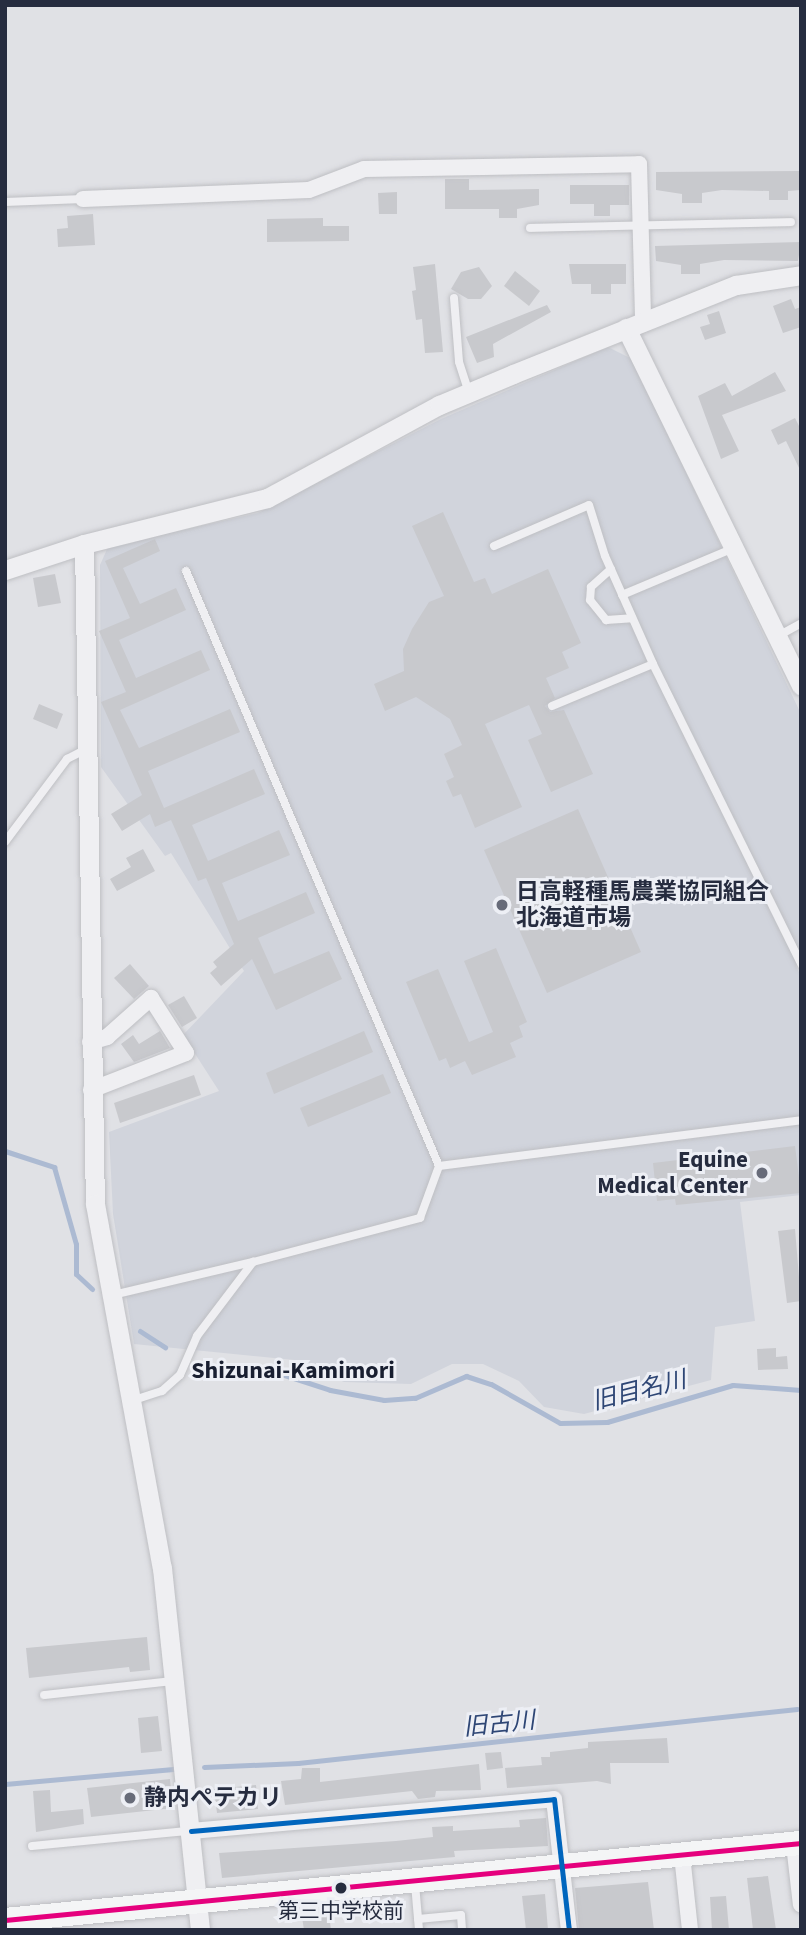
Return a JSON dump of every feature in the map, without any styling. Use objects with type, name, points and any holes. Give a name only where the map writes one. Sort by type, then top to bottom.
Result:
[{"type":"main road","points":[[5,1920],[797,1844]]},
{"type":"street","points":[[83,199],[309,190],[364,169],[639,164],[641,226],[635,324],[801,686]]},
{"type":"street","points":[[5,570],[84,544],[267,498],[469,392],[736,285],[801,275]]},
{"type":"street","points":[[84,544],[90,1042],[96,1204],[162,1568],[176,1680],[200,1930]]},
{"type":"street","points":[[90,1042],[107,1037],[151,998],[186,1053],[91,1090]]},
{"type":"street","points":[[191,1831],[554,1799],[569,1930]]},
{"type":"street","points":[[797,1844],[801,1905]]},
{"type":"street","points":[[682,1855],[690,1930]]},
{"type":"lane","points":[[5,202],[83,199]]},
{"type":"lane","points":[[530,228],[791,222]]},
{"type":"lane","points":[[454,298],[459,362],[469,392]]},
{"type":"lane","points":[[494,546],[589,505],[611,569],[653,664],[801,964]]},
{"type":"lane","points":[[622,595],[737,547]]},
{"type":"lane","points":[[611,569],[591,587],[590,600],[606,620],[632,618]]},
{"type":"lane","points":[[112,1296],[420,1218],[439,1166],[186,571]]},
{"type":"lane","points":[[778,636],[801,623]]},
{"type":"lane","points":[[552,706],[653,664]]},
{"type":"lane","points":[[5,842],[66,758],[85,750]]},
{"type":"lane","points":[[439,1166],[801,1120]]},
{"type":"lane","points":[[131,1401],[162,1391],[180,1375],[197,1336],[253,1262]]},
{"type":"lane","points":[[44,1695],[176,1680]]},
{"type":"lane","points":[[32,1846],[191,1831]]},
{"type":"lane","points":[[415,1881],[419,1930]]},
{"type":"lane","points":[[418,1919],[461,1915],[462,1930]]},
{"type":"shaded area","name":"日高軽種馬農業協同組合 北海道市場","points":[[608,347],[632,359],[801,714],[801,953],[796,966],[801,976],[801,1195],[740,1202],[755,1321],[715,1327],[711,1380],[584,1414],[544,1407],[519,1381],[483,1364],[452,1364],[411,1384],[344,1382],[294,1360],[134,1344],[113,1214],[109,1132],[219,1091],[183,1035],[244,971],[171,853],[165,856],[101,767],[100,565],[108,547],[258,513],[441,419]]},
{"type":"building","points":[[801,171],[801,190],[788,191],[788,200],[769,200],[769,191],[722,190],[702,193],[702,203],[682,203],[682,194],[656,190],[656,172]]},
{"type":"building","points":[[445,179],[469,179],[469,190],[539,189],[539,205],[517,209],[517,218],[499,218],[499,209],[445,209]]},
{"type":"building","points":[[570,185],[629,185],[629,205],[610,205],[610,216],[594,216],[594,204],[570,204]]},
{"type":"building","points":[[397,192],[397,214],[379,214],[378,193]]},
{"type":"building","points":[[93,214],[95,245],[58,247],[57,229],[68,228],[67,216]]},
{"type":"building","points":[[323,218],[323,226],[349,226],[349,241],[267,242],[267,219]]},
{"type":"building","points":[[801,242],[798,261],[724,260],[700,264],[700,274],[681,274],[681,265],[656,261],[655,246]]},
{"type":"building","points":[[435,264],[443,352],[425,353],[422,319],[416,320],[412,291],[416,290],[413,267]]},
{"type":"building","points":[[569,264],[626,264],[626,284],[611,284],[611,294],[591,294],[591,284],[572,284]]},
{"type":"building","points":[[479,267],[492,286],[481,299],[468,299],[451,289],[461,272]]},
{"type":"building","points":[[515,271],[540,291],[529,306],[504,286]]},
{"type":"building","points":[[791,299],[795,309],[801,307],[801,327],[783,333],[773,306]]},
{"type":"building","points":[[547,305],[551,312],[493,344],[494,357],[477,363],[466,337]]},
{"type":"building","points":[[719,311],[726,333],[705,340],[700,327],[710,324],[707,315]]},
{"type":"building","points":[[775,372],[786,391],[722,415],[739,451],[721,459],[698,396],[725,383],[732,396]]},
{"type":"building","points":[[795,418],[801,430],[801,472],[786,441],[778,445],[771,430]]},
{"type":"building","points":[[443,512],[474,582],[485,578],[492,594],[548,569],[581,643],[562,652],[569,668],[546,678],[555,698],[545,706],[550,712],[564,710],[593,774],[551,792],[528,740],[542,734],[529,705],[485,724],[522,807],[475,828],[461,794],[453,797],[446,781],[454,777],[444,754],[462,745],[450,719],[416,697],[385,711],[374,684],[404,671],[403,649],[412,629],[429,602],[444,596],[412,526]]},
{"type":"building","points":[[155,539],[160,551],[123,568],[140,604],[176,588],[186,610],[119,640],[136,678],[201,650],[210,670],[120,710],[139,748],[230,709],[240,732],[148,771],[164,808],[254,769],[265,794],[192,825],[208,861],[279,830],[290,855],[222,883],[238,921],[306,892],[315,913],[258,938],[274,974],[329,951],[342,979],[276,1010],[252,959],[221,986],[210,973],[217,967],[213,962],[234,944],[206,878],[198,881],[171,820],[155,827],[150,814],[122,831],[111,814],[142,795],[101,702],[126,692],[99,631],[130,618],[105,561]]},
{"type":"building","points":[[55,574],[61,603],[38,607],[33,578]]},
{"type":"building","points":[[39,704],[63,714],[57,729],[33,719]]},
{"type":"building","points":[[578,809],[641,952],[547,993],[484,850]]},
{"type":"building","points":[[143,849],[155,871],[117,891],[110,879],[131,867],[126,858]]},
{"type":"building","points":[[496,948],[527,1022],[519,1026],[523,1037],[510,1043],[516,1057],[472,1075],[465,1061],[450,1068],[446,1058],[439,1061],[406,982],[438,969],[469,1042],[493,1032],[464,961]]},
{"type":"building","points":[[130,964],[149,986],[134,999],[114,978]]},
{"type":"building","points":[[184,996],[197,1018],[182,1027],[168,1005]]},
{"type":"building","points":[[160,1031],[170,1048],[134,1062],[121,1044],[133,1035],[139,1044]]},
{"type":"building","points":[[364,1031],[373,1052],[274,1094],[266,1073]]},
{"type":"building","points":[[383,1074],[391,1093],[308,1127],[300,1108]]},
{"type":"building","points":[[194,1075],[201,1095],[120,1123],[114,1103]]},
{"type":"building","name":"Equine Medical Center","points":[[795,1146],[801,1193],[676,1205],[675,1199],[657,1201],[653,1163]]},
{"type":"building","points":[[795,1229],[801,1301],[787,1303],[778,1231]]},
{"type":"building","points":[[776,1348],[776,1357],[787,1356],[788,1369],[758,1370],[757,1349]]},
{"type":"building","points":[[147,1637],[150,1670],[130,1672],[129,1667],[29,1678],[26,1648]]},
{"type":"building","points":[[158,1716],[162,1751],[141,1753],[138,1718]]},
{"type":"building","points":[[667,1738],[669,1763],[610,1763],[611,1784],[597,1781],[507,1788],[505,1768],[542,1765],[541,1757],[550,1757],[550,1752],[588,1748],[588,1742]]},
{"type":"building","points":[[501,1752],[503,1768],[487,1770],[485,1753]]},
{"type":"building","points":[[479,1764],[481,1790],[436,1791],[435,1797],[418,1799],[412,1791],[285,1805],[281,1781],[301,1779],[302,1768],[320,1768],[320,1782]]},
{"type":"building","name":"静内ぺテカリ","points":[[170,1779],[173,1808],[91,1817],[87,1788]]},
{"type":"building","points":[[256,1785],[258,1809],[217,1813],[214,1789]]},
{"type":"building","points":[[50,1790],[51,1812],[83,1809],[84,1824],[36,1832],[33,1791]]},
{"type":"building","points":[[546,1818],[548,1846],[454,1851],[455,1857],[222,1878],[219,1853],[396,1841],[433,1837],[432,1827],[453,1826],[453,1831],[520,1827],[519,1820]]},
{"type":"building","points":[[768,1876],[776,1930],[753,1930],[747,1878]]},
{"type":"building","points":[[648,1882],[654,1930],[579,1930],[575,1888]]},
{"type":"building","points":[[545,1894],[548,1930],[526,1930],[522,1896]]},
{"type":"building","points":[[726,1896],[729,1930],[712,1930],[710,1897]]},
{"type":"building","points":[[329,1914],[331,1930],[304,1930],[302,1917]]},
{"type":"waterway","name":"旧目名川","points":[[5,1151],[54,1167],[76,1244],[76,1274],[92,1289]]},
{"type":"waterway","name":"旧目名川","points":[[140,1331],[165,1347]]},
{"type":"waterway","name":"旧目名川","points":[[210,1366],[272,1371],[330,1390],[384,1400],[415,1398],[466,1376],[491,1384],[560,1423],[607,1422],[733,1385],[801,1390]]},
{"type":"waterway","name":"旧古川","points":[[204,1767],[298,1763],[797,1709]]},
{"type":"waterway","name":"旧古川","points":[[5,1784],[173,1769]]},
{"type":"transit line","points":[[191,1831],[554,1799],[569,1930]]},
{"type":"transit line","points":[[5,1920],[801,1843]]},
{"type":"place","name":"日高軽種馬農業協同組合 北海道市場","points":[[502,905]]},
{"type":"place","name":"Equine Medical Center","points":[[762,1173]]},
{"type":"place","name":"静内ぺテカリ","points":[[130,1798]]},
{"type":"place","name":"第三中学校前","points":[[341,1888]]},
{"type":"district","name":"Shizunai-Kamimori","points":[[293,1371]]}]
